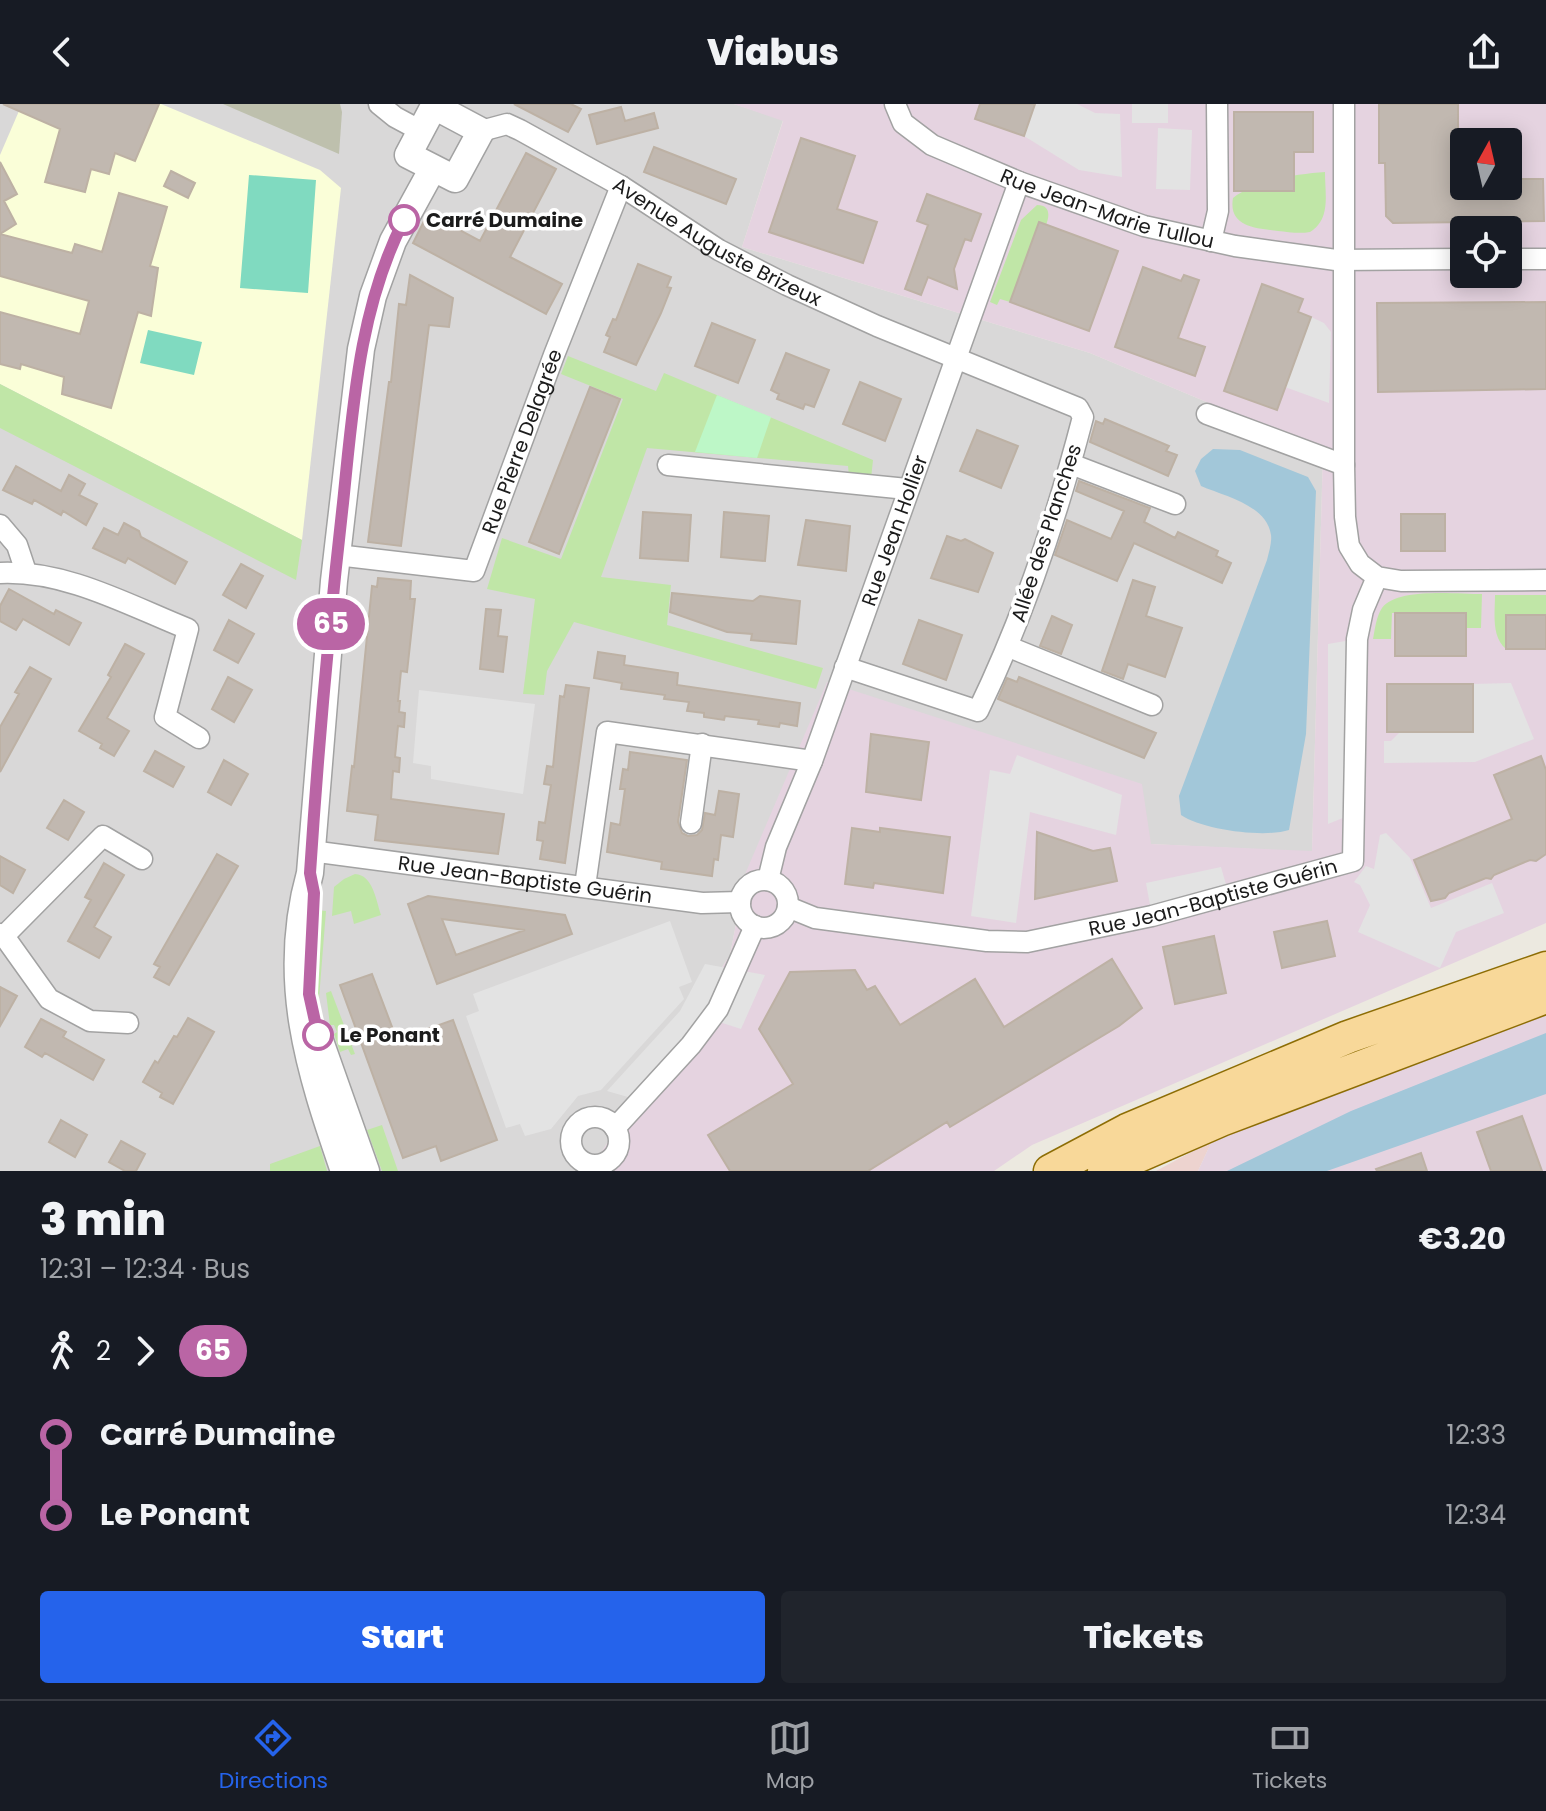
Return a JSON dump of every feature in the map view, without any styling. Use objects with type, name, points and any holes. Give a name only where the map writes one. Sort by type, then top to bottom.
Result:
[{"type":"main road","points":[[1050,1171],[1127,1130],[1348,1037],[1546,968]]},
{"type":"main road","points":[[1104,1171],[1221,1120],[1546,997]]},
{"type":"street","points":[[379,104],[421,131]]},
{"type":"street","name":"Rue Jean-Marie Tullou","points":[[895,104],[903,123],[932,145],[1019,182],[1144,226],[1211,241],[1344,260],[1450,259]]},
{"type":"street","points":[[1211,241],[1218,211],[1217,104]]},
{"type":"street","points":[[1344,104],[1342,303],[1345,517],[1349,546],[1360,564],[1377,577],[1401,581],[1546,580]]},
{"type":"street","points":[[434,106],[459,111],[481,131],[455,179],[408,155],[434,106]]},
{"type":"street","name":"Avenue Auguste Brizeux","points":[[481,131],[507,124],[621,186],[719,250],[787,285],[956,359]]},
{"type":"street","points":[[344,1171],[310,1067],[296,978],[301,904],[310,862],[337,555],[361,349],[373,296],[393,241],[433,168]]},
{"type":"street","name":"Rue Jean Hollier","points":[[768,880],[776,847],[812,761],[1019,182]]},
{"type":"street","name":"Rue Pierre Delagrée","points":[[337,555],[474,571],[621,186]]},
{"type":"street","points":[[1522,259],[1546,259]]},
{"type":"street","name":"Allée des Planches","points":[[845,667],[978,711],[1009,647],[1071,464],[1083,417],[1078,408],[956,359]]},
{"type":"street","points":[[1207,414],[1344,465]]},
{"type":"street","points":[[1071,464],[1175,504]]},
{"type":"street","points":[[668,465],[907,489]]},
{"type":"street","points":[[0,525],[17,545],[26,572]]},
{"type":"street","points":[[0,573],[26,572],[63,579],[188,629],[165,717],[199,738]]},
{"type":"street","name":"Rue Jean-Baptiste Guérin","points":[[788,907],[815,918],[987,941],[1027,942],[1152,916],[1353,861],[1357,639],[1363,610],[1377,577]]},
{"type":"street","name":"Allée des Planches","points":[[1009,647],[1152,705]]},
{"type":"street","points":[[585,886],[607,732],[812,761]]},
{"type":"street","points":[[691,823],[702,744]]},
{"type":"street","points":[[128,1023],[90,1021],[49,999],[2,935],[103,836],[142,859]]},
{"type":"street","points":[[310,862],[314,893],[308,976],[311,1010],[321,1048],[366,1171]]},
{"type":"street","name":"Rue Jean-Baptiste Guérin","points":[[310,862],[585,886],[702,903],[740,902]]},
{"type":"street","points":[[768,880],[779,885],[787,895],[788,907],[776,925],[766,928],[755,926],[743,916],[740,902],[744,890],[755,881],[768,880]]},
{"type":"street","points":[[615,1128],[691,1045],[718,1009],[755,926]]},
{"type":"street","points":[[592,1116],[605,1119],[615,1128],[619,1139],[611,1159],[601,1164],[574,1165],[570,1142],[572,1132],[580,1121],[592,1116]]},
{"type":"shaded area","points":[[0,104],[734,104],[783,120],[742,247],[1090,353],[1323,451],[1312,852],[1150,844],[746,872],[730,955],[589,1171],[0,1171]]},
{"type":"shaded area","points":[[22,104],[161,104],[320,170],[341,188],[302,540],[0,384],[0,155]]},
{"type":"shaded area","points":[[223,104],[340,104],[339,154]]},
{"type":"shaded area","points":[[734,104],[1546,104],[1546,923],[1032,1145],[994,1171],[589,1171],[730,955],[746,872],[827,682],[1142,784],[1151,844],[1312,851],[1323,451],[1090,353],[742,247],[783,121]]},
{"type":"shaded area","points":[[1035,104],[1077,104],[1095,113],[1120,114],[1122,177],[1079,170],[1024,136]]},
{"type":"shaded area","points":[[1132,104],[1168,104],[1168,123],[1132,123]]},
{"type":"shaded area","points":[[1158,128],[1192,130],[1190,190],[1156,189]]},
{"type":"shaded area","points":[[1311,317],[1324,323],[1331,332],[1329,403],[1285,387]]},
{"type":"shaded area","points":[[1357,639],[1355,813],[1328,824],[1328,644]]},
{"type":"shaded area","points":[[1511,683],[1534,739],[1475,762],[1384,763],[1384,741],[1391,741],[1399,733],[1472,732],[1473,684]]},
{"type":"shaded area","points":[[419,690],[535,704],[523,794],[431,779],[431,766],[413,763]]},
{"type":"shaded area","points":[[1017,755],[1122,795],[1116,835],[1030,812],[1016,923],[971,916],[990,770],[1010,774]]},
{"type":"shaded area","points":[[1386,833],[1410,858],[1431,908],[1492,883],[1504,913],[1456,932],[1440,968],[1358,932],[1370,905],[1360,885],[1354,882],[1366,866],[1374,869],[1380,835]]},
{"type":"shaded area","points":[[1221,867],[1229,895],[1152,916],[1146,883]]},
{"type":"shaded area","points":[[670,921],[692,982],[679,987],[684,999],[601,1090],[578,1096],[551,1129],[525,1136],[520,1124],[506,1128],[466,1016],[479,1011],[473,994]]},
{"type":"shaded area","points":[[1546,953],[1546,1171],[1198,1171],[1212,1141],[1437,999]]},
{"type":"shaded area","points":[[705,964],[765,975],[741,1029],[701,1016],[628,1097],[607,1091],[680,1011]]},
{"type":"shaded area","points":[[1212,1141],[1198,1171],[1156,1171]]},
{"type":"green space","points":[[1325,172],[1324,213],[1317,227],[1310,232],[1253,227],[1235,215],[1233,198],[1242,192],[1264,182]]},
{"type":"green space","points":[[249,175],[316,180],[308,293],[240,288]]},
{"type":"green space","points":[[1037,205],[1047,209],[1046,225],[1039,223],[1010,302],[1000,299],[997,305],[990,302],[1021,220]]},
{"type":"green space","points":[[148,330],[202,342],[194,375],[140,363]]},
{"type":"green space","points":[[568,356],[656,391],[664,373],[873,460],[871,479],[849,476],[848,466],[647,448],[601,577],[671,585],[667,625],[823,668],[816,689],[574,622],[547,671],[544,695],[523,694],[535,599],[487,589],[502,538],[561,559],[623,399],[561,374]]},
{"type":"green space","points":[[0,384],[302,540],[296,580],[0,428]]},
{"type":"green space","points":[[717,395],[771,417],[757,458],[695,452]]},
{"type":"green space","points":[[1414,594],[1482,594],[1481,628],[1466,628],[1466,613],[1392,613],[1391,639],[1373,639],[1380,612],[1390,601]]},
{"type":"green space","points":[[1495,595],[1546,595],[1546,615],[1506,615],[1506,649],[1496,631]]},
{"type":"green space","points":[[355,874],[370,883],[381,915],[354,924],[351,911],[332,916],[334,887]]},
{"type":"green space","points":[[317,910],[326,911],[318,1011],[312,979]]},
{"type":"green space","points":[[331,991],[355,1054],[351,1055],[348,1049],[340,1052],[334,1034],[337,1032],[334,1025],[330,1025],[326,993]]},
{"type":"green space","points":[[382,1125],[398,1171],[382,1171],[367,1130]]},
{"type":"green space","points":[[320,1146],[327,1171],[270,1171],[270,1164]]},
{"type":"water","points":[[1213,449],[1240,450],[1308,477],[1316,491],[1306,734],[1289,830],[1250,833],[1204,825],[1181,815],[1179,796],[1267,560],[1271,541],[1268,525],[1262,516],[1243,503],[1201,486],[1195,471],[1201,459]]},
{"type":"water","points":[[1546,1033],[1546,1094],[1327,1171],[1227,1171],[1351,1111]]},
{"type":"building","points":[[3,104],[159,104],[135,161],[115,153],[109,174],[91,169],[85,192],[45,182],[60,129]]},
{"type":"building","points":[[514,104],[571,104],[581,109],[568,132]]},
{"type":"building","points":[[980,104],[1035,104],[1024,136],[975,119]]},
{"type":"building","points":[[1379,104],[1458,104],[1458,128],[1450,128],[1450,200],[1522,200],[1522,179],[1543,179],[1544,221],[1522,221],[1522,216],[1450,216],[1450,222],[1393,223],[1386,216],[1385,163],[1379,163]]},
{"type":"building","points":[[621,107],[625,121],[654,113],[658,128],[597,144],[589,115]]},
{"type":"building","points":[[1234,112],[1313,112],[1313,152],[1294,152],[1294,191],[1234,191]]},
{"type":"building","points":[[801,138],[855,156],[837,209],[877,222],[863,263],[769,232]]},
{"type":"building","points":[[654,147],[736,179],[726,204],[644,172]]},
{"type":"building","points":[[526,153],[556,169],[510,257],[562,284],[546,314],[413,243],[428,213],[480,241]]},
{"type":"building","points":[[0,162],[17,194],[4,201],[16,224],[0,234]]},
{"type":"building","points":[[171,171],[195,183],[188,198],[164,186]]},
{"type":"building","points":[[119,193],[167,207],[150,266],[158,268],[151,316],[138,312],[111,408],[62,394],[64,377],[21,364],[20,369],[0,364],[0,312],[80,334],[89,301],[0,276],[0,234],[72,253],[75,244],[102,252]]},
{"type":"building","points":[[927,194],[981,214],[971,241],[965,239],[954,269],[957,289],[928,277],[921,295],[905,289],[928,225],[917,221]]},
{"type":"building","points":[[1039,222],[1118,251],[1089,331],[1010,302]]},
{"type":"building","points":[[638,264],[671,277],[667,287],[671,288],[636,365],[604,352],[610,337],[606,335],[613,319],[616,320]]},
{"type":"building","points":[[1143,267],[1181,281],[1184,275],[1199,280],[1178,338],[1205,347],[1195,376],[1115,347]]},
{"type":"building","points":[[410,275],[453,298],[449,327],[429,325],[401,546],[368,542],[399,304],[406,305]]},
{"type":"building","points":[[1262,284],[1303,299],[1298,312],[1311,317],[1277,410],[1224,391]]},
{"type":"building","points":[[1546,302],[1546,389],[1378,392],[1377,303]]},
{"type":"building","points":[[712,323],[755,340],[738,383],[695,366]]},
{"type":"building","points":[[786,353],[829,370],[814,407],[805,404],[803,409],[777,399],[779,394],[771,390]]},
{"type":"building","points":[[860,382],[901,399],[885,441],[843,424]]},
{"type":"building","points":[[590,387],[620,399],[559,554],[529,542]]},
{"type":"building","points":[[1105,419],[1169,446],[1166,451],[1177,455],[1168,476],[1090,442],[1096,421],[1103,424]]},
{"type":"building","points":[[977,430],[1018,446],[1001,488],[960,471]]},
{"type":"building","points":[[16,466],[61,491],[69,475],[85,484],[79,495],[97,504],[86,525],[63,511],[61,515],[34,500],[32,504],[3,490]]},
{"type":"building","points":[[1079,481],[1150,508],[1144,522],[1175,538],[1178,532],[1218,551],[1216,556],[1231,563],[1222,583],[1134,543],[1117,581],[1055,555],[1067,520],[1111,539],[1124,511],[1076,491]]},
{"type":"building","points":[[643,512],[691,515],[688,561],[640,558]]},
{"type":"building","points":[[724,512],[769,516],[765,561],[721,557]]},
{"type":"building","points":[[1401,514],[1445,514],[1445,551],[1401,551]]},
{"type":"building","points":[[806,520],[850,526],[846,571],[798,565]]},
{"type":"building","points":[[124,523],[139,531],[141,537],[187,562],[175,584],[128,558],[125,563],[93,548],[104,528],[118,535]]},
{"type":"building","points":[[947,536],[961,541],[965,539],[993,553],[978,592],[931,578]]},
{"type":"building","points":[[241,564],[263,576],[246,608],[223,595]]},
{"type":"building","points":[[378,578],[411,581],[410,599],[415,599],[407,672],[401,671],[398,701],[399,712],[405,713],[404,727],[398,726],[395,757],[400,758],[399,772],[393,771],[391,799],[504,814],[498,854],[375,840],[378,815],[347,811],[372,586],[377,587]]},
{"type":"building","points":[[1133,580],[1155,587],[1146,616],[1182,628],[1165,677],[1128,664],[1123,679],[1102,671]]},
{"type":"building","points":[[9,589],[54,614],[56,610],[81,623],[69,645],[23,619],[16,630],[0,621],[0,606]]},
{"type":"building","points":[[672,593],[753,601],[760,596],[800,601],[796,644],[751,640],[752,634],[727,632],[670,612]]},
{"type":"building","points":[[486,609],[501,610],[498,636],[507,637],[503,672],[480,669]]},
{"type":"building","points":[[1395,613],[1466,613],[1466,656],[1395,656]]},
{"type":"building","points":[[1506,615],[1546,615],[1546,649],[1506,649]]},
{"type":"building","points":[[1052,616],[1072,625],[1061,654],[1040,646]]},
{"type":"building","points":[[229,620],[254,634],[238,663],[214,650]]},
{"type":"building","points":[[919,620],[962,635],[946,680],[903,664]]},
{"type":"building","points":[[125,644],[144,654],[107,718],[129,731],[114,756],[100,748],[102,744],[79,731],[111,677],[108,675]]},
{"type":"building","points":[[598,652],[625,656],[624,665],[678,673],[677,685],[800,703],[797,726],[780,723],[779,727],[758,724],[759,720],[725,716],[724,720],[704,717],[704,713],[687,711],[689,702],[621,689],[622,683],[594,678]]},
{"type":"building","points":[[30,667],[51,679],[0,772],[0,727]]},
{"type":"building","points":[[228,677],[252,690],[234,722],[212,709]]},
{"type":"building","points":[[1019,677],[1156,733],[1144,758],[998,699],[1007,678],[1017,682]]},
{"type":"building","points":[[1387,684],[1473,684],[1473,732],[1387,732]]},
{"type":"building","points":[[566,685],[589,688],[565,863],[540,859],[543,841],[537,840],[539,822],[545,823],[551,785],[544,784],[547,766],[553,767],[560,696],[564,697]]},
{"type":"building","points":[[871,734],[929,742],[921,800],[866,792]]},
{"type":"building","points":[[155,751],[184,767],[173,787],[144,771]]},
{"type":"building","points":[[630,752],[687,760],[678,822],[682,833],[688,836],[697,835],[702,830],[705,813],[715,815],[719,791],[739,794],[733,837],[721,835],[718,860],[714,859],[712,876],[661,869],[662,862],[607,852],[611,823],[620,825],[625,789],[620,789],[623,769],[628,770]]},
{"type":"building","points":[[1541,756],[1546,770],[1546,854],[1536,861],[1530,860],[1491,879],[1486,878],[1449,893],[1445,898],[1431,901],[1414,860],[1512,819],[1494,775]]},
{"type":"building","points":[[224,760],[248,774],[231,805],[208,792]]},
{"type":"building","points":[[64,800],[84,812],[68,840],[47,828]]},
{"type":"building","points":[[852,828],[880,832],[880,828],[950,837],[943,893],[874,883],[873,888],[845,884]]},
{"type":"building","points":[[1037,832],[1093,851],[1110,848],[1117,881],[1035,899]]},
{"type":"building","points":[[217,854],[238,866],[169,985],[154,977],[160,967],[154,964]]},
{"type":"building","points":[[0,856],[25,870],[13,893],[0,885]]},
{"type":"building","points":[[104,863],[124,875],[94,927],[111,937],[99,958],[68,941],[91,900],[85,897]]},
{"type":"building","points":[[428,896],[565,915],[572,934],[437,984],[408,904]],"holes":[[[442,919],[525,930],[456,955]]]},
{"type":"building","points":[[1327,921],[1335,956],[1282,968],[1274,932]]},
{"type":"building","points":[[1214,936],[1226,993],[1175,1004],[1163,947]]},
{"type":"building","points":[[1112,959],[1142,1008],[1119,1026],[950,1127],[947,1122],[868,1171],[730,1171],[708,1135],[793,1084],[759,1029],[790,972],[855,970],[867,990],[875,986],[900,1025],[975,979],[1004,1027]]},
{"type":"building","points":[[372,974],[397,1040],[453,1020],[497,1140],[441,1161],[436,1146],[403,1158],[340,985]]},
{"type":"building","points":[[0,987],[17,996],[0,1026]]},
{"type":"building","points":[[188,1018],[214,1032],[173,1104],[143,1082]]},
{"type":"building","points":[[41,1019],[66,1032],[63,1037],[104,1060],[93,1080],[45,1053],[42,1057],[25,1047]]},
{"type":"building","points":[[1522,1116],[1542,1171],[1491,1171],[1477,1132]]},
{"type":"building","points":[[61,1120],[87,1135],[75,1157],[49,1142]]},
{"type":"building","points":[[121,1141],[145,1154],[136,1171],[125,1171],[109,1162]]},
{"type":"building","points":[[1421,1153],[1427,1171],[1376,1169]]},
{"type":"bus line","name":"65","points":[[318,1035],[311,1010],[308,976],[314,893],[310,873],[339,535],[361,349],[373,296],[404,220]]},
{"type":"place","name":"Carré Dumaine","points":[[404,220]]},
{"type":"place","name":"Le Ponant","points":[[318,1035]]}]
